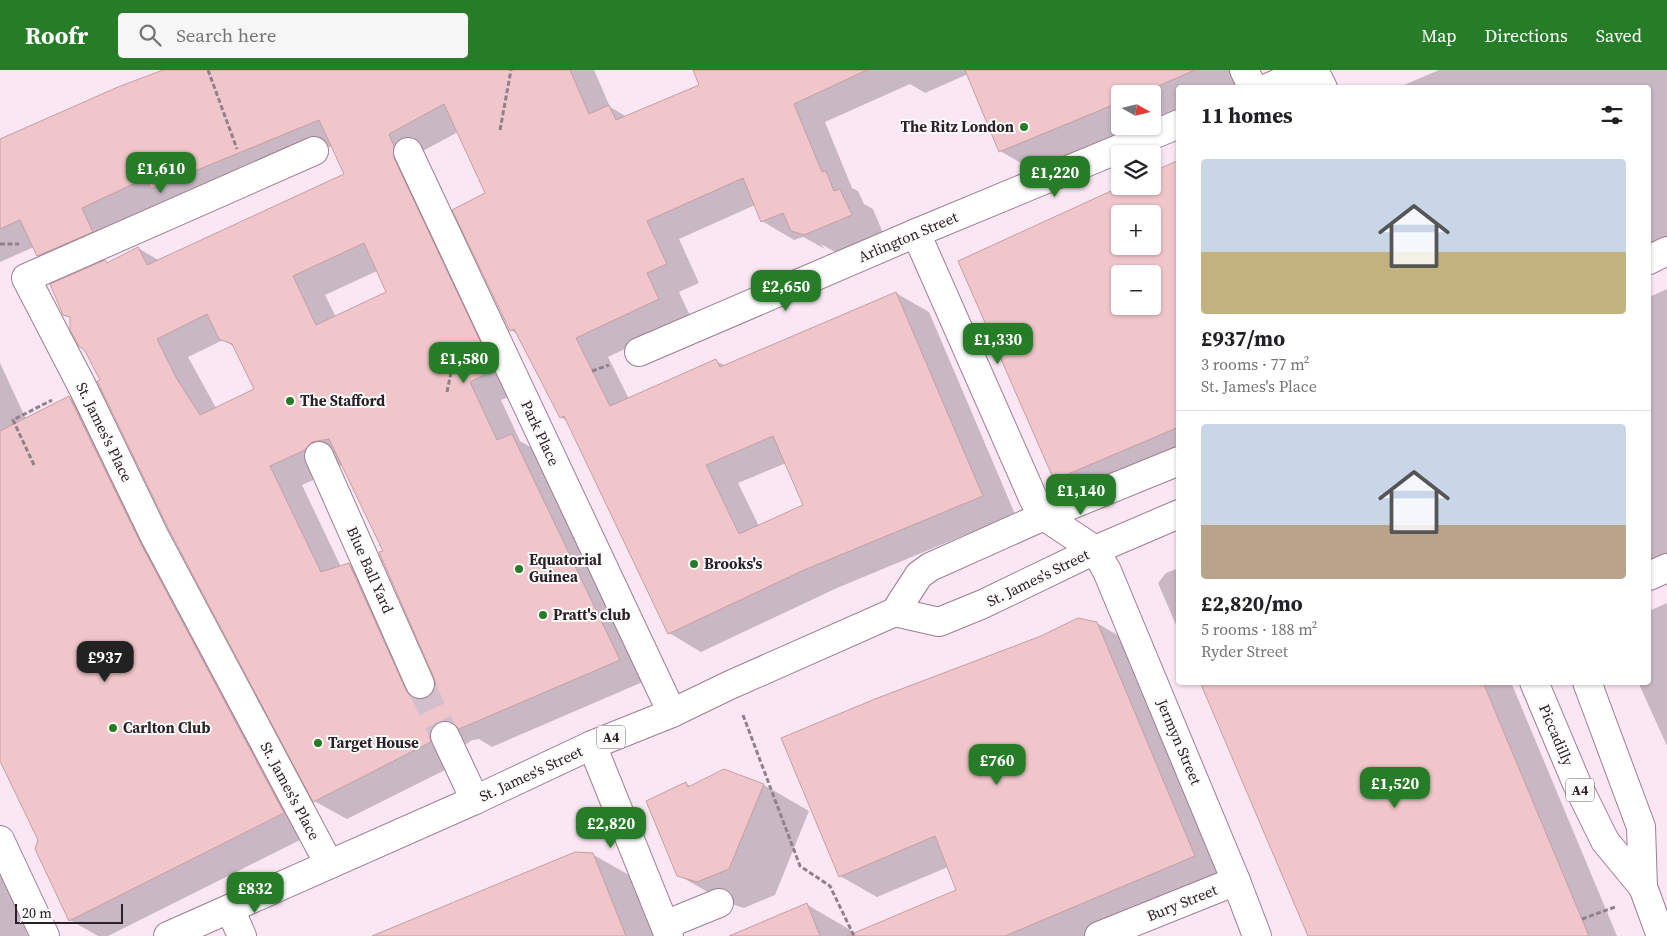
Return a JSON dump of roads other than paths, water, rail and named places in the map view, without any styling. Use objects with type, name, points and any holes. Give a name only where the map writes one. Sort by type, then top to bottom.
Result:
[{"type":"street","points":[[1244,70],[1252,85]]},
{"type":"street","points":[[1274,85],[1309,70]]},
{"type":"street","points":[[1314,70],[1321,85]]},
{"type":"street","name":"Arlington Street","points":[[639,352],[916,233],[1176,125]]},
{"type":"street","name":"St. James's Place","points":[[314,151],[26,278],[83,388],[155,536],[329,864]]},
{"type":"street","name":"Park Place","points":[[408,152],[672,713]]},
{"type":"street","points":[[916,233],[1034,500],[1044,516],[1095,550]]},
{"type":"street","points":[[1651,259],[1667,251]]},
{"type":"street","name":"Blue Ball Yard","points":[[319,456],[420,684]]},
{"type":"street","points":[[895,612],[920,575],[930,568],[1044,516],[1176,462]]},
{"type":"street","name":"St. James's Street","points":[[168,936],[475,800],[592,745],[672,713],[730,685],[895,612],[940,622],[1029,584],[1095,550],[1176,515]]},
{"type":"street","name":"Jermyn Street","points":[[1095,550],[1117,592],[1257,936]]},
{"type":"street","points":[[1651,575],[1667,568]]},
{"type":"street","name":"Piccadilly","points":[[1535,685],[1576,784],[1606,841],[1643,887]]},
{"type":"street","name":"Piccadilly","points":[[1588,685],[1641,827],[1643,887],[1661,936]]},
{"type":"street","points":[[445,736],[475,800]]},
{"type":"street","points":[[592,745],[667,930],[719,903]]},
{"type":"street","points":[[0,840],[45,936]]},
{"type":"street","name":"Bury Street","points":[[1099,936],[1236,881]]},
{"type":"street","points":[[230,909],[242,936]]},
{"type":"tunnel","points":[[420,684],[445,736]]},
{"type":"place","name":"The Ritz London","points":[[1024,127]]},
{"type":"place","name":"The Stafford","points":[[290,401]]},
{"type":"place","name":"Brooks's","points":[[694,564]]},
{"type":"place","name":"Equatorial Guinea","points":[[519,569]]},
{"type":"place","name":"Pratt's club","points":[[543,615]]},
{"type":"place","name":"Carlton Club","points":[[113,728]]},
{"type":"place","name":"Target House","points":[[318,743]]}]
